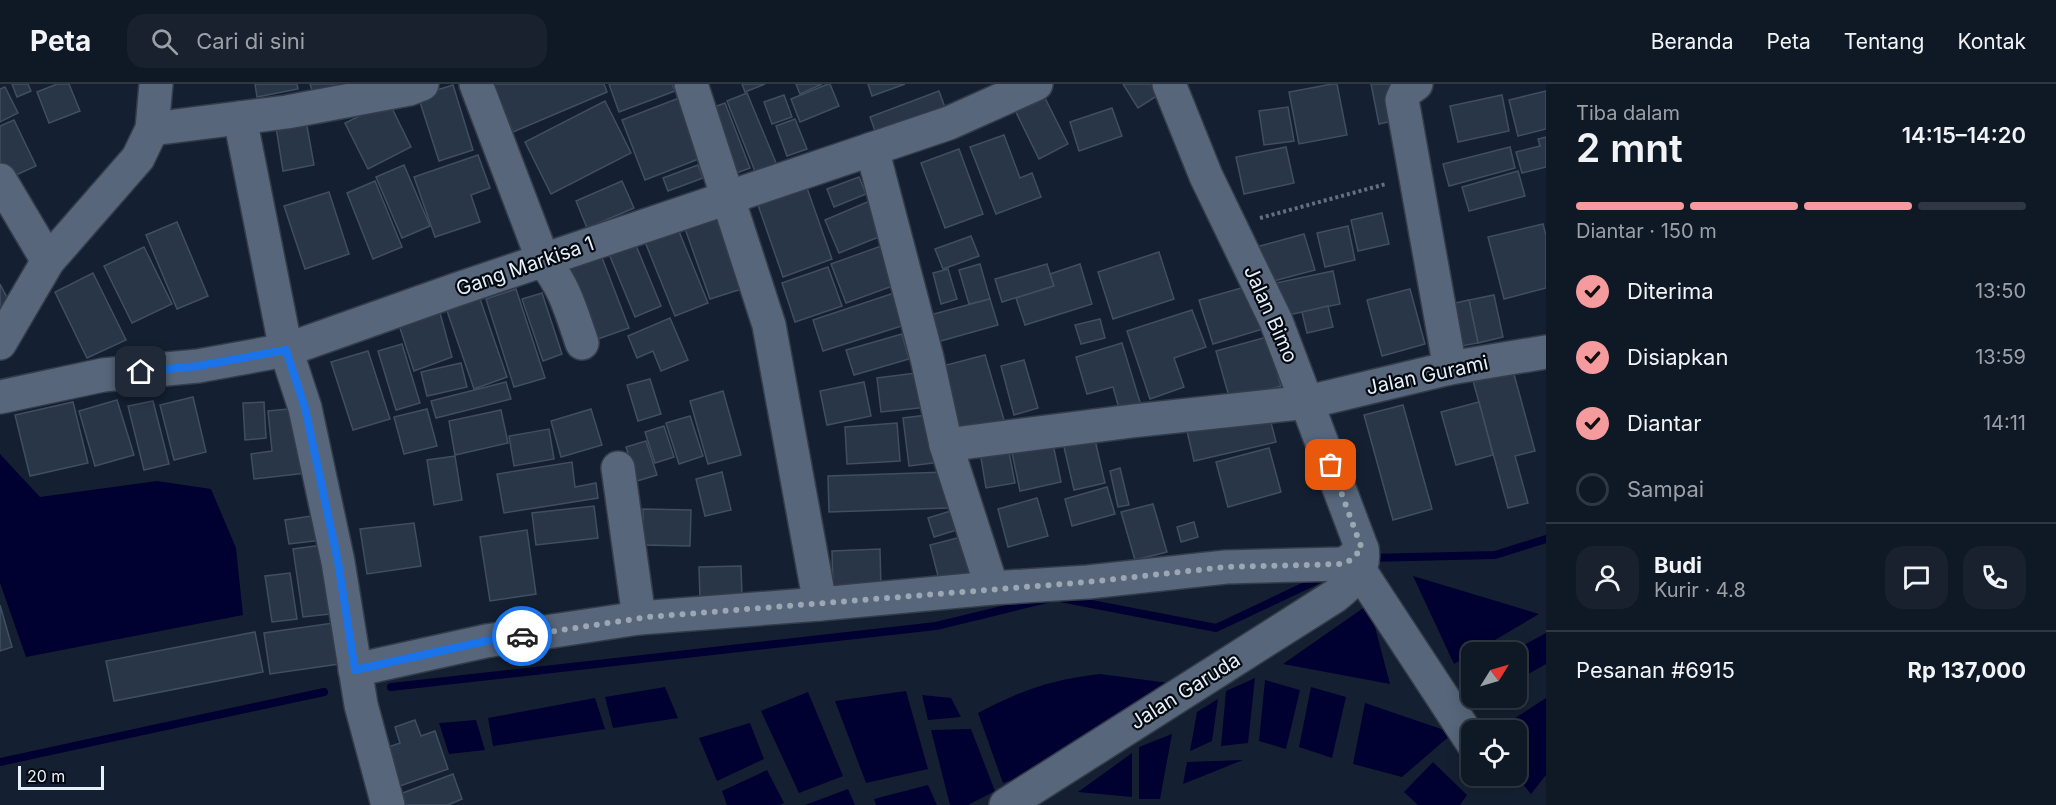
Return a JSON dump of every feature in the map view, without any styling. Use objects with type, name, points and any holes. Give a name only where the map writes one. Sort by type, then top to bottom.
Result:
[{"type":"street","points":[[0,343],[48,261],[138,158],[152,129],[156,84]]},
{"type":"street","points":[[152,129],[240,118],[303,96],[409,89],[422,84]]},
{"type":"street","points":[[476,84],[543,260],[558,278],[582,343]]},
{"type":"street","points":[[692,84],[769,324],[820,604]]},
{"type":"street","name":"Gang Markisa 1","points":[[0,398],[103,375],[198,366],[286,350],[543,260],[950,123],[1036,84]]},
{"type":"street","name":"Jalan Bimo","points":[[1169,84],[1206,176],[1276,321],[1308,402],[1362,559],[1461,724]]},
{"type":"street","points":[[1416,84],[1406,91],[1402,100],[1450,368]]},
{"type":"street","points":[[240,118],[286,350],[305,408],[338,562],[361,705],[388,805]]},
{"type":"street","points":[[872,149],[927,358],[946,445],[992,588]]},
{"type":"street","points":[[0,180],[48,261]]},
{"type":"street","name":"Jalan Gurami","points":[[946,445],[1132,421],[1308,402],[1450,368],[1546,352]]},
{"type":"street","points":[[618,468],[639,618]]},
{"type":"street","points":[[355,670],[486,641],[639,618],[1088,582],[1226,567],[1342,564],[1362,559]]},
{"type":"street","name":"Jalan Garuda","points":[[1006,805],[1335,596],[1350,583],[1362,559]]},
{"type":"path","points":[[1230,227],[1416,176]]},
{"type":"shaded area","points":[[0,454],[40,497],[157,481],[211,489],[236,548],[243,615],[26,657],[0,583]]},
{"type":"shaded area","points":[[1413,576],[1539,614],[1491,642],[1461,642],[1461,660],[1454,664]]},
{"type":"shaded area","points":[[1369,604],[1390,684],[1283,664]]},
{"type":"shaded area","points":[[1546,633],[1546,664],[1527,674],[1527,643]]},
{"type":"shaded area","points":[[1100,674],[1169,683],[1055,766],[1003,783],[978,713],[1037,687]]},
{"type":"shaded area","points":[[1255,678],[1248,743],[1221,746],[1226,691]]},
{"type":"shaded area","points":[[1265,680],[1300,690],[1286,749],[1259,741]]},
{"type":"shaded area","points":[[665,687],[678,718],[613,728],[605,697]]},
{"type":"shaded area","points":[[1311,687],[1346,697],[1332,758],[1299,747]]},
{"type":"shaded area","points":[[906,691],[928,769],[866,783],[835,701]]},
{"type":"shaded area","points":[[808,692],[843,776],[799,793],[761,711]]},
{"type":"shaded area","points":[[922,695],[951,698],[961,717],[928,720]]},
{"type":"shaded area","points":[[595,698],[605,729],[493,746],[488,718]]},
{"type":"shaded area","points":[[1546,698],[1546,775],[1531,794],[1524,786],[1527,786],[1527,720],[1512,720]]},
{"type":"shaded area","points":[[1218,699],[1212,741],[1190,751],[1197,712]]},
{"type":"shaded area","points":[[1365,703],[1453,733],[1402,777],[1353,764]]},
{"type":"shaded area","points":[[476,720],[485,750],[449,754],[439,723]]},
{"type":"shaded area","points":[[750,723],[764,759],[717,781],[699,738]]},
{"type":"shaded area","points":[[971,729],[995,791],[968,805],[950,805],[931,730]]},
{"type":"shaded area","points":[[1172,734],[1160,799],[1139,799],[1139,747]]},
{"type":"shaded area","points":[[1132,753],[1132,797],[1078,792]]},
{"type":"shaded area","points":[[1243,760],[1183,784],[1187,762]]},
{"type":"shaded area","points":[[1433,762],[1467,795],[1460,805],[1418,805],[1404,792]]},
{"type":"shaded area","points":[[767,770],[784,803],[780,805],[727,805],[722,791]]},
{"type":"shaded area","points":[[928,785],[937,805],[876,805],[874,799]]},
{"type":"shaded area","points":[[848,789],[855,805],[805,805]]},
{"type":"building","points":[[12,84],[28,84],[31,91],[17,97]]},
{"type":"building","points":[[57,84],[69,84],[80,111],[49,123],[37,92]]},
{"type":"building","points":[[255,84],[297,84],[298,89],[257,97]]},
{"type":"building","points":[[310,84],[353,84],[313,93]]},
{"type":"building","points":[[493,84],[604,84],[607,92],[513,132]]},
{"type":"building","points":[[609,84],[672,84],[675,91],[619,112]]},
{"type":"building","points":[[742,84],[765,84],[745,92]]},
{"type":"building","points":[[796,84],[822,84],[800,94]]},
{"type":"building","points":[[828,84],[839,106],[800,122],[791,99]]},
{"type":"building","points":[[868,84],[905,84],[872,96]]},
{"type":"building","points":[[1123,84],[1158,84],[1163,92],[1138,108]]},
{"type":"building","points":[[1337,84],[1347,135],[1299,144],[1289,92]]},
{"type":"building","points":[[1371,84],[1394,84],[1401,119],[1379,124]]},
{"type":"building","points":[[453,85],[473,150],[439,161],[418,96]]},
{"type":"building","points":[[5,87],[18,113],[0,122],[0,89]]},
{"type":"building","points":[[1040,88],[1068,144],[1039,159],[1011,102]]},
{"type":"building","points":[[939,91],[948,116],[879,142],[870,117]]},
{"type":"building","points":[[1546,91],[1546,129],[1518,136],[1509,100]]},
{"type":"building","points":[[747,93],[779,170],[758,179],[727,101]]},
{"type":"building","points":[[784,95],[792,117],[772,124],[764,102]]},
{"type":"building","points":[[1502,95],[1509,131],[1458,142],[1450,106]]},
{"type":"building","points":[[679,98],[701,158],[645,180],[622,120]]},
{"type":"building","points":[[605,101],[631,153],[551,194],[525,142]]},
{"type":"building","points":[[389,102],[411,147],[368,169],[345,123]]},
{"type":"building","points":[[725,103],[750,168],[731,175],[706,110]]},
{"type":"building","points":[[1288,107],[1294,141],[1264,145],[1259,111]]},
{"type":"building","points":[[1112,108],[1122,136],[1079,151],[1070,122]]},
{"type":"building","points":[[305,115],[314,165],[283,171],[275,121]]},
{"type":"building","points":[[795,119],[807,149],[787,156],[776,126]]},
{"type":"building","points":[[14,120],[36,166],[3,181],[0,176],[0,126]]},
{"type":"building","points":[[1004,135],[1020,178],[1032,173],[1041,197],[996,214],[970,147]]},
{"type":"building","points":[[1546,137],[1546,167],[1522,173],[1516,152],[1540,146],[1538,139]]},
{"type":"building","points":[[1286,147],[1294,183],[1244,194],[1236,157]]},
{"type":"building","points":[[1510,147],[1515,168],[1449,186],[1443,164]]},
{"type":"building","points":[[959,149],[983,214],[945,228],[921,163]]},
{"type":"building","points":[[478,155],[490,188],[471,195],[480,222],[435,237],[414,177]]},
{"type":"building","points":[[404,165],[430,226],[402,238],[376,177]]},
{"type":"building","points":[[698,165],[703,178],[668,191],[663,178]]},
{"type":"building","points":[[1518,171],[1525,196],[1469,211],[1462,187]]},
{"type":"building","points":[[859,177],[866,194],[834,207],[827,189]]},
{"type":"building","points":[[375,181],[402,247],[373,259],[347,193]]},
{"type":"building","points":[[622,181],[634,208],[587,228],[576,201]]},
{"type":"building","points":[[807,188],[832,259],[783,277],[758,205]]},
{"type":"building","points":[[329,192],[349,254],[305,269],[284,206]]},
{"type":"building","points":[[872,200],[886,234],[839,253],[825,220]]},
{"type":"building","points":[[721,210],[748,287],[710,299],[683,223]]},
{"type":"building","points":[[1382,213],[1389,244],[1358,251],[1351,220]]},
{"type":"building","points":[[177,222],[208,296],[177,309],[146,235]]},
{"type":"building","points":[[676,224],[708,303],[675,316],[643,237]]},
{"type":"building","points":[[1543,224],[1546,235],[1546,288],[1504,299],[1488,237]]},
{"type":"building","points":[[1348,226],[1355,260],[1325,267],[1317,233]]},
{"type":"building","points":[[1304,234],[1315,270],[1266,283],[1256,247]]},
{"type":"building","points":[[971,236],[979,256],[943,269],[935,249]]},
{"type":"building","points":[[635,243],[661,306],[635,317],[609,254]]},
{"type":"building","points":[[884,245],[898,284],[846,303],[831,264]]},
{"type":"building","points":[[144,247],[172,304],[132,323],[104,266]]},
{"type":"building","points":[[1159,252],[1174,299],[1113,319],[1098,272]]},
{"type":"building","points":[[601,255],[629,328],[595,340],[567,267]]},
{"type":"building","points":[[980,264],[990,299],[969,304],[959,270]]},
{"type":"building","points":[[1047,264],[1054,286],[1002,302],[995,279]]},
{"type":"building","points":[[1080,264],[1092,304],[1025,325],[1016,298],[1054,286],[1050,274]]},
{"type":"building","points":[[828,267],[842,306],[795,322],[782,283]]},
{"type":"building","points":[[948,269],[957,299],[941,304],[933,273]]},
{"type":"building","points":[[1333,271],[1340,304],[1283,316],[1276,283]]},
{"type":"building","points":[[93,273],[126,340],[87,358],[55,292]]},
{"type":"building","points":[[0,284],[12,307],[0,314]]},
{"type":"building","points":[[1252,285],[1266,328],[1213,344],[1199,300]]},
{"type":"building","points":[[516,289],[545,378],[514,387],[486,299]]},
{"type":"building","points":[[1410,289],[1425,344],[1382,356],[1367,300]]},
{"type":"building","points":[[900,291],[911,323],[823,351],[813,320]]},
{"type":"building","points":[[542,293],[562,354],[543,361],[522,299]]},
{"type":"building","points":[[1494,295],[1503,337],[1478,343],[1469,300]]},
{"type":"building","points":[[479,296],[507,377],[474,389],[446,308]]},
{"type":"building","points":[[990,299],[998,325],[937,342],[930,315]]},
{"type":"building","points":[[1469,300],[1478,343],[1450,348],[1442,306]]},
{"type":"building","points":[[1328,306],[1333,327],[1307,333],[1302,312]]},
{"type":"building","points":[[1192,310],[1206,347],[1174,358],[1184,387],[1150,399],[1127,331]]},
{"type":"building","points":[[440,313],[452,357],[414,371],[399,325]]},
{"type":"building","points":[[670,318],[688,360],[661,371],[653,351],[637,358],[628,336]]},
{"type":"building","points":[[1100,319],[1105,338],[1081,344],[1075,325]]},
{"type":"building","points":[[902,334],[909,359],[854,375],[846,350]]},
{"type":"building","points":[[1267,337],[1281,386],[1230,400],[1216,351]]},
{"type":"building","points":[[1122,343],[1143,412],[1122,419],[1113,387],[1087,394],[1076,357]]},
{"type":"building","points":[[402,344],[420,403],[396,410],[378,351]]},
{"type":"building","points":[[368,351],[390,419],[353,430],[331,362]]},
{"type":"building","points":[[985,355],[1006,427],[960,439],[939,367]]},
{"type":"building","points":[[1024,360],[1038,408],[1014,415],[1001,366]]},
{"type":"building","points":[[461,363],[467,387],[427,396],[421,372]]},
{"type":"building","points":[[1512,367],[1535,451],[1515,456],[1528,503],[1508,508],[1472,377]]},
{"type":"building","points":[[924,372],[928,407],[881,412],[877,378]]},
{"type":"building","points":[[650,379],[661,414],[638,421],[627,385]]},
{"type":"building","points":[[506,382],[511,399],[436,418],[431,401]]},
{"type":"building","points":[[864,382],[871,416],[827,425],[820,391]]},
{"type":"building","points":[[723,391],[741,455],[708,464],[690,401]]},
{"type":"building","points":[[193,397],[206,452],[174,460],[160,405]]},
{"type":"building","points":[[117,400],[134,455],[95,466],[79,411]]},
{"type":"building","points":[[153,401],[169,464],[144,470],[128,406]]},
{"type":"building","points":[[73,402],[88,463],[30,476],[15,415]]},
{"type":"building","points":[[264,402],[266,438],[245,440],[243,403]]},
{"type":"building","points":[[1479,402],[1493,455],[1456,465],[1441,412]]},
{"type":"building","points":[[1403,405],[1432,509],[1393,520],[1364,415]]},
{"type":"building","points":[[299,408],[306,473],[254,479],[251,454],[272,451],[268,411]]},
{"type":"building","points":[[427,409],[437,446],[404,454],[394,417]]},
{"type":"building","points":[[591,409],[602,445],[561,457],[551,421]]},
{"type":"building","points":[[501,410],[508,443],[455,455],[449,421]]},
{"type":"building","points":[[1268,411],[1276,442],[1194,461],[1187,431]]},
{"type":"building","points":[[935,414],[941,462],[909,466],[903,418]]},
{"type":"building","points":[[690,416],[703,456],[679,464],[666,423]]},
{"type":"building","points":[[897,423],[900,461],[847,464],[845,427]]},
{"type":"building","points":[[664,426],[674,457],[655,463],[645,432]]},
{"type":"building","points":[[1092,427],[1105,483],[1074,490],[1061,434]]},
{"type":"building","points":[[549,429],[554,459],[514,466],[509,436]]},
{"type":"building","points":[[1051,435],[1061,482],[1020,491],[1010,443]]},
{"type":"building","points":[[646,441],[657,475],[637,481],[626,447]]},
{"type":"building","points":[[1008,447],[1015,483],[986,488],[980,452]]},
{"type":"building","points":[[1269,448],[1281,492],[1228,507],[1216,462]]},
{"type":"building","points":[[455,456],[462,500],[434,505],[427,460]]},
{"type":"building","points":[[572,462],[575,487],[596,483],[598,498],[504,513],[497,474]]},
{"type":"building","points":[[1120,468],[1129,505],[1118,507],[1110,471]]},
{"type":"building","points":[[722,472],[731,510],[705,516],[696,479]]},
{"type":"building","points":[[947,472],[949,508],[829,512],[828,476]]},
{"type":"building","points":[[1107,487],[1115,514],[1072,526],[1065,499]]},
{"type":"building","points":[[1037,498],[1048,536],[1008,547],[998,509]]},
{"type":"building","points":[[1153,504],[1167,552],[1135,560],[1121,512]]},
{"type":"building","points":[[594,506],[598,538],[536,545],[532,513]]},
{"type":"building","points":[[643,509],[691,510],[690,546],[643,545]]},
{"type":"building","points":[[957,509],[963,528],[934,537],[928,518]]},
{"type":"building","points":[[318,515],[322,540],[289,544],[285,520]]},
{"type":"building","points":[[1194,522],[1198,537],[1181,542],[1177,527]]},
{"type":"building","points":[[414,523],[421,566],[367,574],[360,529]]},
{"type":"building","points":[[527,530],[536,594],[490,601],[480,537]]},
{"type":"building","points":[[965,536],[977,582],[942,591],[930,545]]},
{"type":"building","points":[[330,544],[339,613],[303,617],[293,549]]},
{"type":"building","points":[[880,549],[881,590],[833,592],[832,551]]},
{"type":"building","points":[[741,566],[742,597],[700,599],[699,567]]},
{"type":"building","points":[[290,573],[297,619],[272,622],[265,576]]},
{"type":"building","points":[[0,605],[12,647],[0,651]]},
{"type":"building","points":[[340,622],[346,663],[270,674],[264,633]]},
{"type":"building","points":[[255,632],[263,672],[114,701],[106,661]]},
{"type":"building","points":[[415,720],[421,736],[435,731],[448,769],[397,787],[383,749],[400,743],[395,727]]},
{"type":"building","points":[[453,774],[462,799],[448,805],[404,805],[400,794]]},
{"type":"waterway","points":[[1369,558],[1495,555],[1546,539]]},
{"type":"waterway","points":[[391,687],[936,626],[1055,597],[1216,628],[1324,577]]},
{"type":"waterway","points":[[0,762],[324,692]]},
{"type":"way so far","points":[[522,636],[648,617],[1088,582],[1226,567],[1342,564],[1362,549],[1331,465]]},
{"type":"route","points":[[141,372],[198,366],[286,350],[305,408],[338,562],[355,670],[486,641],[522,636]]}]
